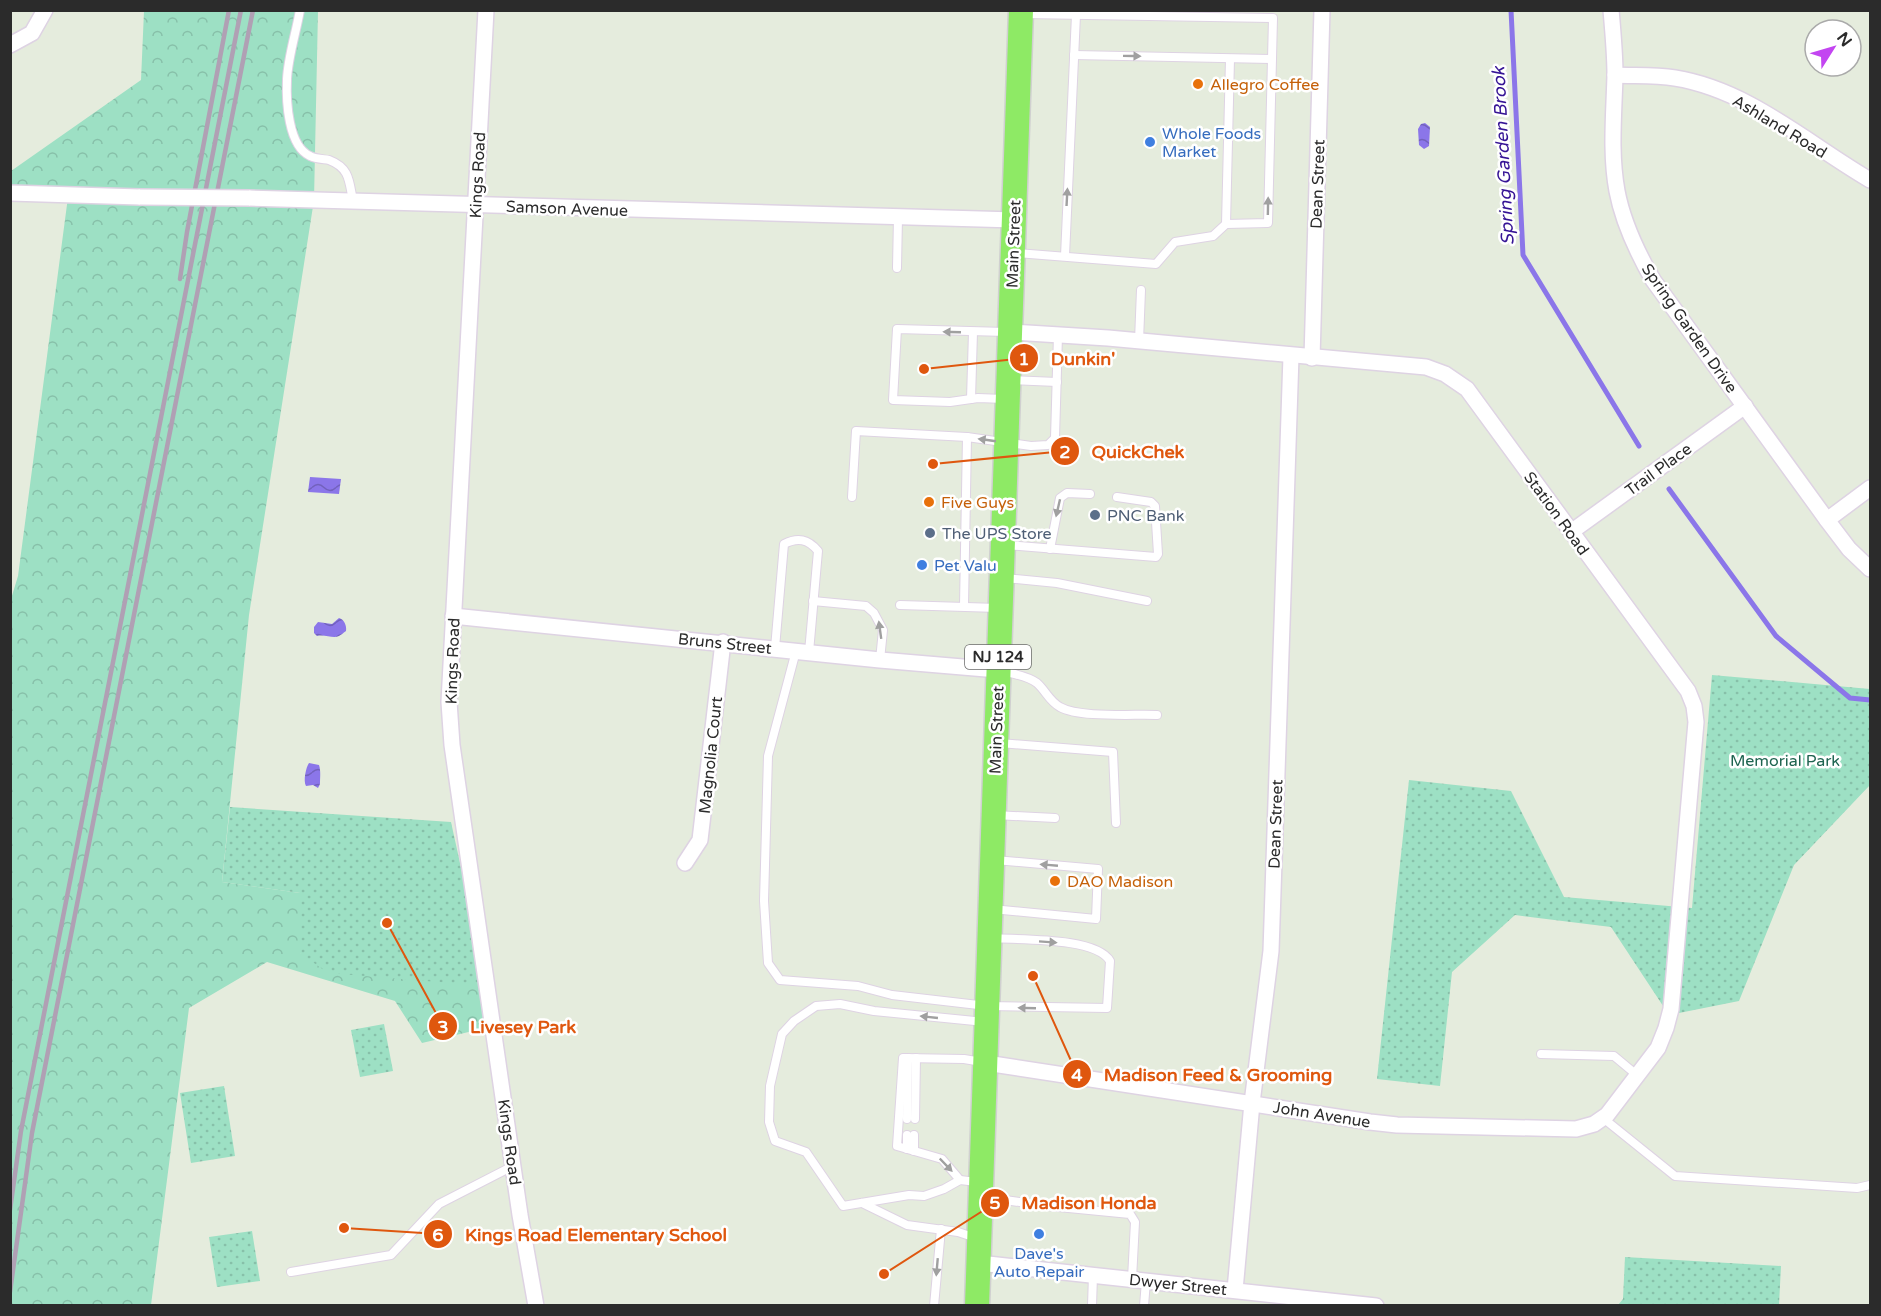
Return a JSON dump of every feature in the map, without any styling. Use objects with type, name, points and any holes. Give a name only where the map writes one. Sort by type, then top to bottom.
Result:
[{"type":"main road","name":"Main Street","points":[[977,1305],[980,1251],[974,1187],[986,1063],[1000,578],[1007,443],[1021,12]]},
{"type":"street","points":[[10,45],[32,33],[45,10]]},
{"type":"street","name":"Kings Road","points":[[486,10],[449,702],[452,745],[513,1166],[536,1305]]},
{"type":"street","name":"Dean Street","points":[[1312,358],[1322,10]]},
{"type":"street","name":"Spring Garden Drive","points":[[1611,10],[1615,75],[1613,162],[1617,193],[1637,252],[1653,280],[1827,520],[1849,549],[1870,569]]},
{"type":"street","name":"Ashland Road","points":[[1615,75],[1674,78],[1705,85],[1734,96],[1762,111],[1870,180]]},
{"type":"street","name":"Samson Avenue","points":[[10,194],[249,198],[1015,220]]},
{"type":"street","name":"Station Road","points":[[1011,332],[1426,367],[1461,384],[1688,691],[1694,705],[1696,722],[1671,1009],[1658,1048],[1638,1076]]},
{"type":"street","name":"Dean Street","points":[[1235,1290],[1252,1103],[1271,951],[1291,356]]},
{"type":"street","name":"Trail Place","points":[[1571,532],[1745,406]]},
{"type":"street","points":[[1827,520],[1870,488]]},
{"type":"street","name":"Bruns Street","points":[[453,616],[998,670]]},
{"type":"street","name":"Magnolia Court","points":[[685,862],[700,840],[723,642]]},
{"type":"street","name":"John Avenue","points":[[986,1063],[1397,1125],[1576,1129],[1594,1124],[1603,1118],[1638,1076]]},
{"type":"street","name":"Dwyer Street","points":[[980,1251],[1093,1275],[1376,1305]]},
{"type":"lane","points":[[300,10],[287,78],[291,128],[300,148],[310,156],[342,166],[349,177],[353,201]]},
{"type":"lane","points":[[1013,253],[1156,264],[1175,242],[1213,236],[1226,224],[1268,223],[1273,18],[1021,12]]},
{"type":"lane","points":[[1065,256],[1076,15]]},
{"type":"lane","points":[[1074,55],[1271,59]]},
{"type":"lane","points":[[1226,224],[1230,59]]},
{"type":"lane","points":[[897,268],[898,217]]},
{"type":"lane","points":[[1139,341],[1141,290]]},
{"type":"lane","points":[[1011,332],[897,329],[893,400],[950,402],[1008,389],[1057,382]]},
{"type":"lane","points":[[971,399],[973,332]]},
{"type":"lane","points":[[852,497],[856,431],[967,437],[1031,446],[1048,445],[1055,438],[1058,335]]},
{"type":"lane","points":[[964,606],[967,437]]},
{"type":"lane","points":[[1050,549],[1060,498],[1067,493],[1090,494]]},
{"type":"lane","points":[[1002,544],[1156,557],[1158,554],[1157,508],[1151,502],[1117,497]]},
{"type":"lane","points":[[775,648],[784,544],[794,539],[804,539],[812,543],[818,551],[813,601],[802,651],[768,756],[764,901],[768,963],[780,980],[858,986],[987,1014]]},
{"type":"lane","points":[[1000,578],[1057,584],[1147,601]]},
{"type":"lane","points":[[813,601],[866,606],[879,621],[883,630],[880,660]]},
{"type":"lane","points":[[900,605],[1000,609]]},
{"type":"lane","points":[[998,670],[1037,683],[1051,701],[1061,708],[1079,713],[1157,715]]},
{"type":"lane","points":[[995,742],[1113,752],[1116,823]]},
{"type":"lane","points":[[994,814],[1055,818]]},
{"type":"lane","points":[[991,859],[1098,869],[1096,919],[991,909]]},
{"type":"lane","points":[[989,938],[1075,944],[1106,954],[1110,961],[1107,1008],[987,1014],[874,1011],[840,1004],[816,1006],[794,1020],[782,1034],[770,1086],[769,1122],[775,1142],[806,1152],[843,1206],[909,1195],[924,1196],[944,1189],[974,1187],[1048,1206],[1130,1214],[1135,1221],[1139,1280],[1144,1305]]},
{"type":"lane","points":[[1541,1054],[1614,1056],[1638,1076]]},
{"type":"lane","points":[[974,1187],[942,1159],[897,1146],[903,1058],[964,1059],[986,1063]]},
{"type":"lane","points":[[911,1119],[912,1058]]},
{"type":"lane","points":[[1603,1118],[1675,1176],[1857,1188],[1870,1185]]},
{"type":"lane","points":[[910,1135],[910,1150]]},
{"type":"lane","points":[[291,1272],[391,1255],[439,1204],[513,1166]]},
{"type":"lane","points":[[862,1203],[907,1225],[958,1232],[980,1251]]},
{"type":"lane","points":[[934,1305],[941,1229]]},
{"type":"lane","points":[[1092,1305],[1093,1275]]},
{"type":"green space","points":[[144,11],[318,11],[314,200],[249,615],[222,882],[300,893],[300,953],[487,986],[494,1026],[422,1043],[395,1001],[267,962],[189,1008],[151,1305],[11,1305],[11,599],[18,576],[68,197],[11,194],[11,171],[141,80]]},
{"type":"green space","name":"Memorial Park","points":[[1712,675],[1870,689],[1870,785],[1794,865],[1739,1001],[1669,1015],[1611,927],[1515,915],[1452,972],[1440,1086],[1377,1079],[1409,780],[1511,791],[1564,897],[1692,908]]},
{"type":"green space","points":[[230,807],[451,822],[487,986],[328,973],[300,953],[300,893],[222,882]]},
{"type":"green space","points":[[384,1024],[393,1071],[360,1077],[351,1030]]},
{"type":"green space","points":[[224,1086],[235,1156],[191,1163],[180,1093]]},
{"type":"green space","points":[[252,1231],[260,1281],[217,1287],[209,1237]]},
{"type":"green space","points":[[1625,1257],[1781,1266],[1779,1305],[1618,1305],[1623,1299]]},
{"type":"water","points":[[1425,123],[1430,127],[1429,146],[1424,149],[1419,145],[1418,129],[1421,124]]},
{"type":"water","points":[[310,477],[341,479],[339,494],[308,492]]},
{"type":"water","points":[[339,618],[346,625],[346,631],[340,636],[317,636],[314,633],[314,627],[318,622],[332,624]]},
{"type":"water","points":[[309,763],[319,765],[320,784],[318,788],[305,784],[305,774]]},
{"type":"waterway","name":"Spring Garden Brook","points":[[1511,10],[1523,255],[1639,446]]},
{"type":"waterway","name":"Spring Garden Brook","points":[[1669,489],[1776,636],[1850,698],[1870,700]]},
{"type":"railway","points":[[180,279],[229,10]]},
{"type":"railway","points":[[10,1210],[21,1131],[241,10]]},
{"type":"railway","points":[[10,1292],[32,1133],[253,10]]},
{"type":"place","name":"Allegro Coffee","points":[[1198,84]]},
{"type":"place","name":"Whole Foods Market","points":[[1150,142]]},
{"type":"place","name":"Dunkin'","points":[[924,369]]},
{"type":"place","name":"QuickChek","points":[[933,464]]},
{"type":"place","name":"Five Guys","points":[[929,502]]},
{"type":"place","name":"PNC Bank","points":[[1095,515]]},
{"type":"place","name":"The UPS Store","points":[[930,533]]},
{"type":"place","name":"Pet Valu","points":[[922,565]]},
{"type":"place","name":"DAO Madison","points":[[1055,881]]},
{"type":"place","name":"Livesey Park","points":[[387,923]]},
{"type":"place","name":"Madison Feed & Grooming","points":[[1033,976]]},
{"type":"place","name":"Kings Road Elementary School","points":[[344,1228]]},
{"type":"place","name":"Dave's Auto Repair","points":[[1039,1234]]},
{"type":"place","name":"Madison Honda","points":[[884,1274]]}]
